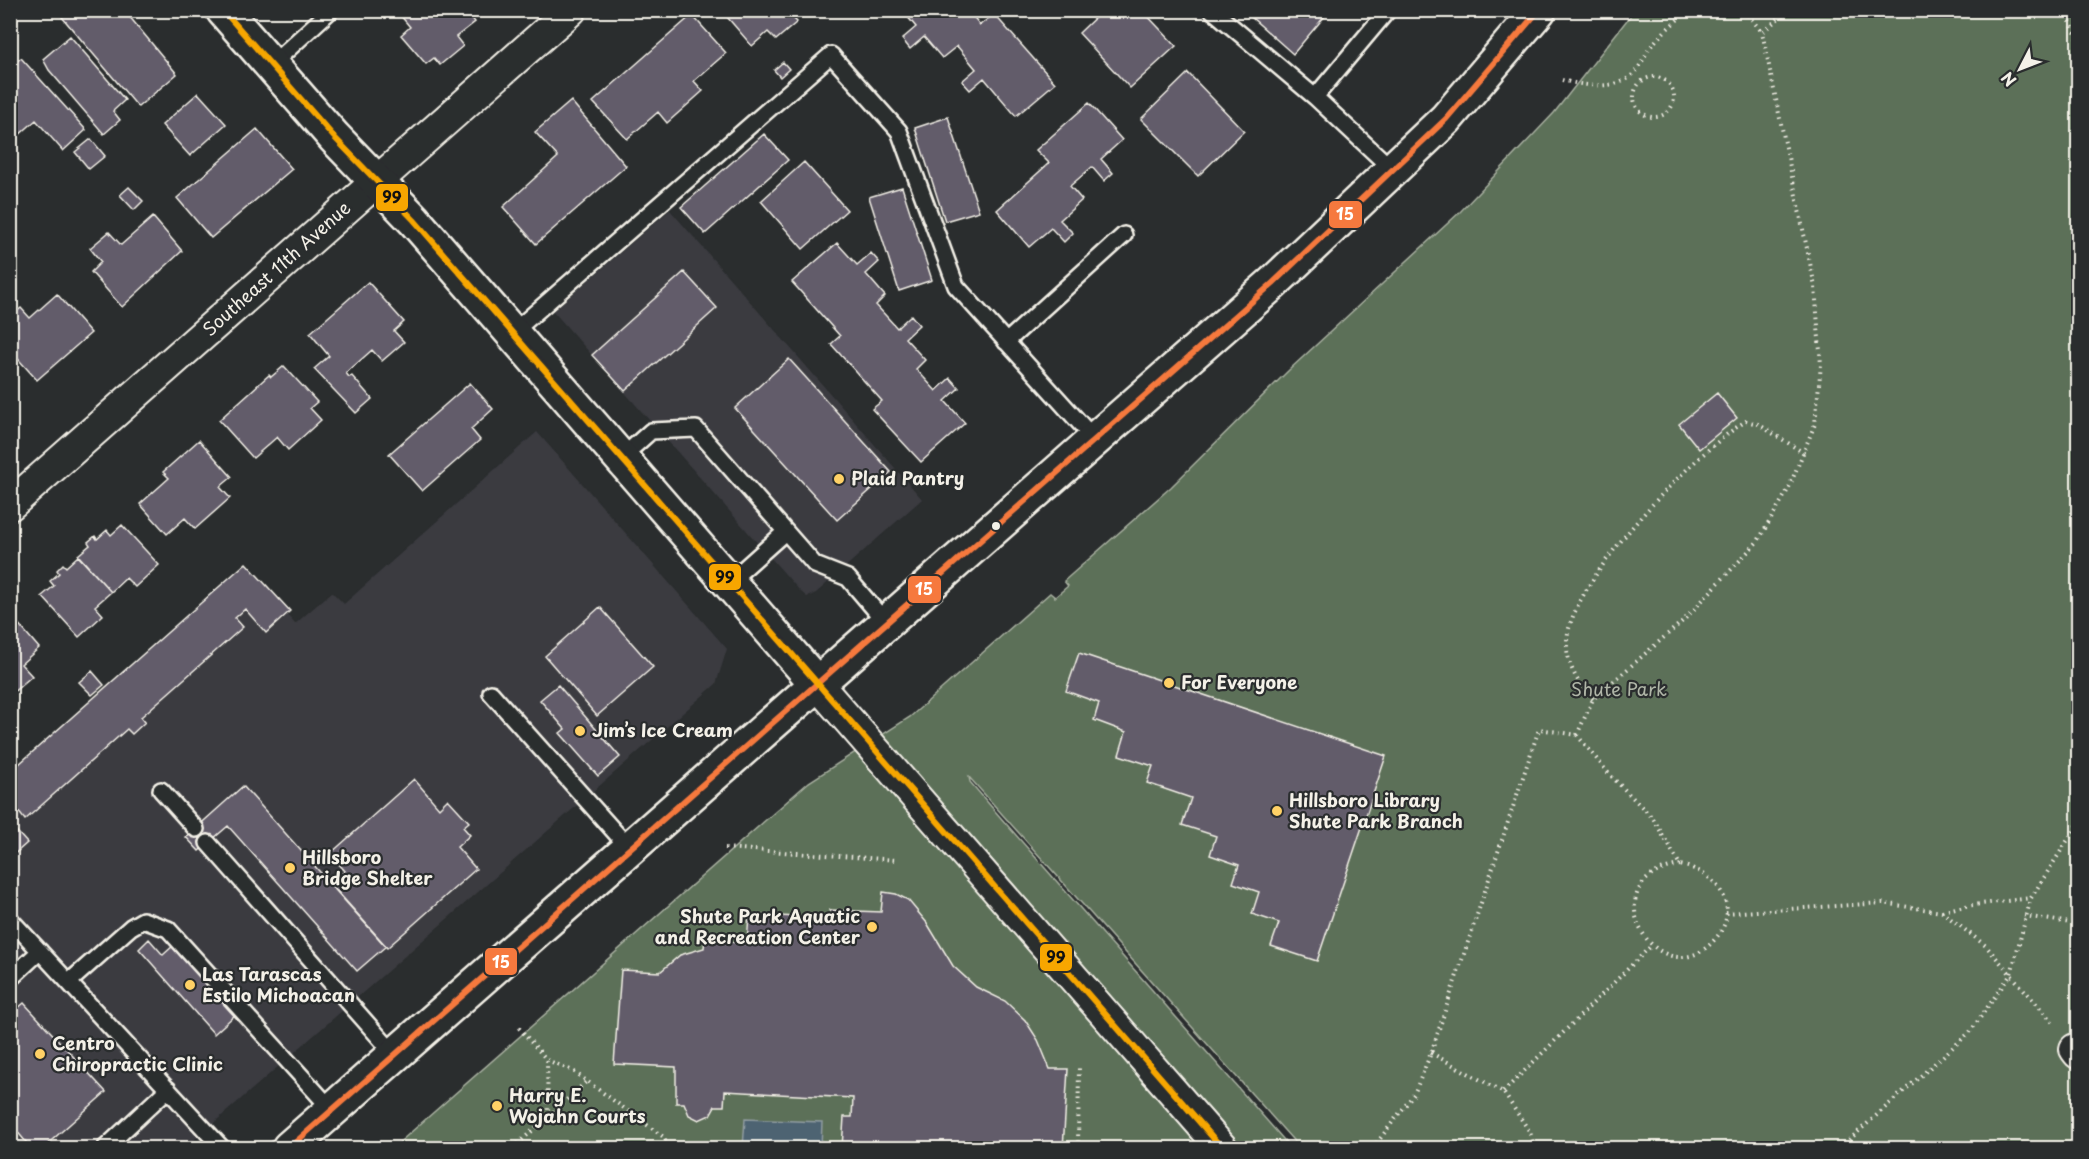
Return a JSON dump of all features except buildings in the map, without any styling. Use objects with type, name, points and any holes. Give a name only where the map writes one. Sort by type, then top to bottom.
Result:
[{"type":"main road","points":[[223,10],[512,333],[818,685]]},
{"type":"main road","points":[[289,1149],[1096,441],[1394,171],[1487,73],[1539,10]]},
{"type":"street","name":"Southeast 11th Avenue","points":[[10,505],[571,10]]},
{"type":"street","points":[[818,685],[1222,1149]]},
{"type":"lane","points":[[271,65],[331,10]]},
{"type":"lane","points":[[1212,10],[1315,97],[1394,171]]},
{"type":"lane","points":[[1315,97],[1388,10]]},
{"type":"lane","points":[[512,333],[831,56],[899,131],[956,286],[1096,441]]},
{"type":"lane","points":[[1006,342],[1124,235]]},
{"type":"lane","points":[[621,458],[651,431],[696,429],[814,565],[848,578],[887,624]]},
{"type":"lane","points":[[729,582],[784,532]]},
{"type":"lane","points":[[491,693],[630,849]]},
{"type":"lane","points":[[161,790],[196,829]]},
{"type":"lane","points":[[208,843],[395,1055]]},
{"type":"lane","points":[[10,919],[222,1149]]},
{"type":"lane","points":[[69,982],[131,927],[143,920],[168,928],[332,1110]]},
{"type":"lane","points":[[10,979],[40,951]]},
{"type":"lane","points":[[105,1149],[168,1089]]},
{"type":"path","points":[[1562,80],[1593,85],[1614,84],[1633,75],[1650,46],[1691,10]]},
{"type":"path","points":[[1577,735],[1593,699],[1684,620],[1758,541],[1788,490],[1815,424],[1821,364],[1815,287],[1762,32],[1744,10]]},
{"type":"path","points":[[1762,32],[1789,10]]},
{"type":"path","points":[[2065,10],[2079,39]]},
{"type":"path","points":[[1633,75],[1641,81]]},
{"type":"path","points":[[1653,76],[1666,80],[1674,91],[1669,111],[1657,117],[1644,115],[1638,111],[1633,99],[1641,81],[1653,76]]},
{"type":"path","points":[[1593,699],[1578,683],[1569,661],[1567,634],[1577,605],[1610,555],[1671,486],[1746,421],[1758,424],[1804,453]]},
{"type":"path","points":[[1373,1149],[1414,1094],[1431,1053],[1539,729],[1577,735],[1610,776],[1653,818],[1680,865]]},
{"type":"path","points":[[1840,1149],[1970,1032],[2011,974],[2024,916],[2031,898],[2079,824]]},
{"type":"path","points":[[725,848],[897,860]]},
{"type":"path","points":[[1680,865],[1695,867],[1709,875],[1719,886],[1726,913],[1721,932],[1708,947],[1697,954],[1677,957],[1652,946],[1642,936],[1635,920],[1637,895],[1645,881],[1656,872],[1680,865]]},
{"type":"path","points":[[1726,913],[1882,903],[1942,912],[1988,902],[2031,898]]},
{"type":"path","points":[[1942,912],[1986,946],[2077,1051]]},
{"type":"path","points":[[2024,916],[2079,924]]},
{"type":"path","points":[[1503,1092],[1652,946]]},
{"type":"path","points":[[519,1029],[547,1060],[573,1071],[665,1138],[665,1149]]},
{"type":"path","points":[[1431,1053],[1503,1092],[1530,1132],[1535,1149]]},
{"type":"path","points":[[547,1060],[548,1117]]},
{"type":"path","points":[[1078,1149],[1079,1064]]},
{"type":"path","points":[[513,1149],[587,1081]]},
{"type":"shaded area","points":[[670,210],[922,499],[816,593],[807,597],[553,311]]},
{"type":"shaded area","points":[[537,432],[727,649],[716,684],[185,1148],[11,1148],[10,780],[247,570],[295,624],[332,592],[344,604]]},
{"type":"green space","name":"Shute Park","points":[[1634,11],[2078,11],[2078,1148],[1300,1148],[969,777],[970,782],[1001,818],[1291,1148],[393,1148],[809,782],[910,717],[1050,593],[1055,597],[1068,586],[1064,581],[1171,487],[1289,370],[1460,212],[1554,113]]},
{"type":"water","points":[[745,1119],[822,1122],[821,1148],[743,1148]]},
{"type":"transit line","name":"99","points":[[223,10],[334,137],[414,220],[1222,1148]]},
{"type":"transit line","name":"15","points":[[289,1148],[1273,283],[1446,119],[1539,10]]},
{"type":"place","name":"Plaid Pantry","points":[[839,479]]},
{"type":"place","name":"For Everyone","points":[[1169,683]]},
{"type":"place","name":"Jim’s Ice Cream","points":[[580,731]]},
{"type":"place","name":"Hillsboro Library Shute Park Branch","points":[[1277,811]]},
{"type":"place","name":"Hillsboro Bridge Shelter","points":[[290,868]]},
{"type":"place","name":"Shute Park Aquatic and Recreation Center","points":[[872,927]]},
{"type":"place","name":"Las Tarascas Estilo Michoacan","points":[[190,985]]},
{"type":"place","name":"Centro Chiropractic Clinic","points":[[40,1054]]},
{"type":"place","name":"Harry E. Wojahn Courts","points":[[497,1106]]}]
